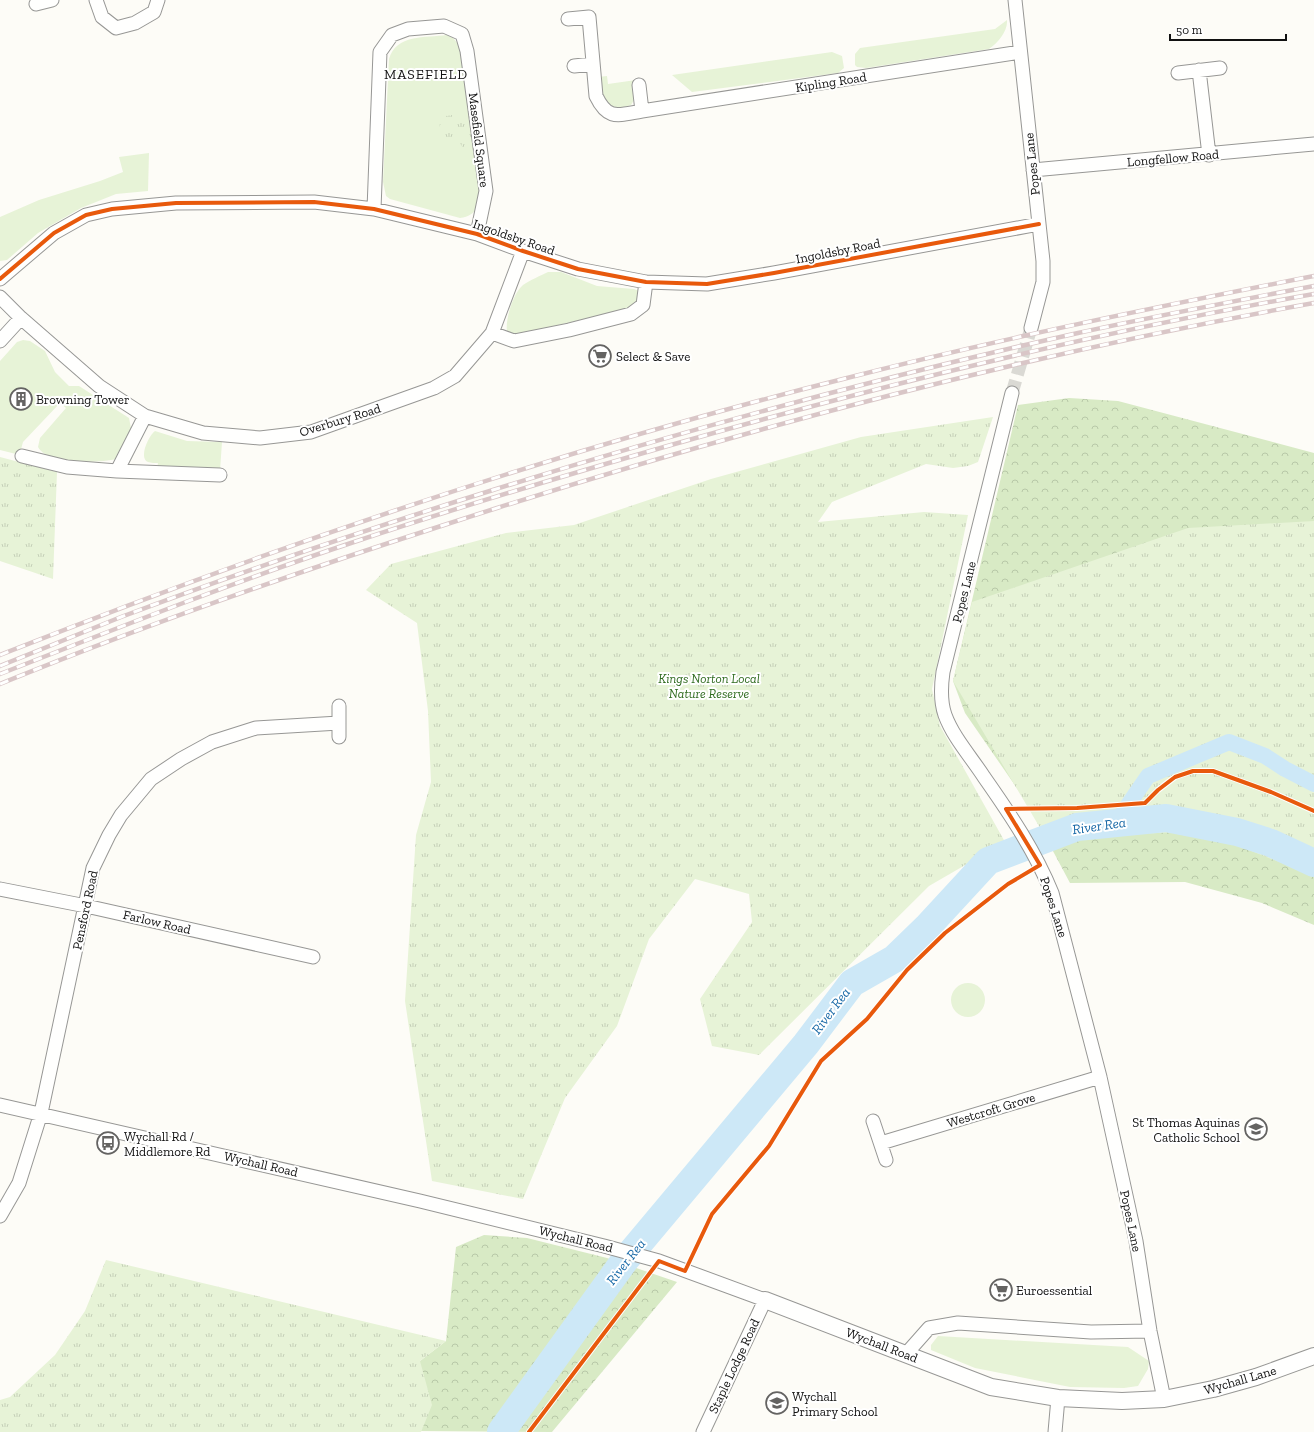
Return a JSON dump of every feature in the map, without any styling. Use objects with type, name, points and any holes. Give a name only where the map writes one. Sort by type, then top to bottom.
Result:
[{"type":"street","points":[[36,4],[52,0]]},
{"type":"street","points":[[96,0],[102,17],[116,28],[135,23],[154,12],[158,0]]},
{"type":"street","name":"Popes Lane","points":[[1015,0],[1039,224],[1043,282],[1031,328]]},
{"type":"street","name":"Kipling Road","points":[[568,19],[589,17],[596,96],[601,107],[609,114],[617,115],[1020,52]]},
{"type":"street","name":"Masefield Square","points":[[374,209],[380,52],[392,35],[408,29],[444,26],[462,34],[467,51],[486,191],[477,234]]},
{"type":"street","points":[[574,66],[593,64]]},
{"type":"street","points":[[1178,73],[1220,68]]},
{"type":"street","points":[[1199,70],[1209,155]]},
{"type":"street","points":[[639,85],[642,111]]},
{"type":"street","name":"Longfellow Road","points":[[1033,170],[1209,155],[1314,144]]},
{"type":"street","name":"Ingoldsby Road","points":[[0,279],[54,233],[86,215],[112,209],[176,203],[299,202],[374,209],[477,234],[578,269],[646,282],[707,284],[1039,224]]},
{"type":"street","name":"Overbury Road","points":[[0,297],[20,318],[99,386],[144,416],[203,433],[260,438],[311,432],[434,388],[455,376],[492,333],[523,251]]},
{"type":"street","points":[[492,333],[514,341],[569,330],[631,314],[643,305],[646,282]]},
{"type":"street","points":[[0,342],[20,318]]},
{"type":"street","name":"Popes Lane","points":[[1012,393],[943,672],[941,691],[943,707],[949,722],[1012,819],[1037,860],[1047,881],[1065,939],[1100,1077],[1136,1240],[1150,1331],[1164,1399]]},
{"type":"street","points":[[117,471],[144,416]]},
{"type":"street","points":[[22,456],[67,467],[117,471],[220,475]]},
{"type":"street","points":[[339,706],[339,737]]},
{"type":"street","name":"Pensford Road","points":[[0,1216],[19,1184],[41,1113],[93,868],[109,835],[121,815],[151,779],[181,759],[212,742],[256,728],[339,723]]},
{"type":"street","name":"Farlow Road","points":[[0,889],[86,906],[313,957]]},
{"type":"street","name":"Westcroft Grove","points":[[881,1143],[1100,1077]]},
{"type":"street","name":"Wychall Road","points":[[0,1105],[41,1113],[420,1200],[645,1257],[765,1300],[991,1387],[1058,1398],[1122,1401],[1164,1399]]},
{"type":"street","points":[[873,1121],[886,1160]]},
{"type":"street","name":"Staple Lodge Road","points":[[703,1432],[765,1300]]},
{"type":"street","points":[[906,1354],[929,1328],[958,1323],[1091,1332],[1150,1331]]},
{"type":"street","name":"Wychall Lane","points":[[1164,1399],[1213,1389],[1314,1356]]},
{"type":"street","points":[[1055,1432],[1058,1398]]},
{"type":"green space","points":[[1007,20],[1006,28],[1002,36],[989,49],[866,68],[857,67],[855,65],[855,54],[860,48],[995,29]]},
{"type":"green space","points":[[447,35],[453,38],[461,47],[482,189],[477,208],[474,212],[471,215],[460,218],[390,199],[386,196],[383,182],[389,59],[398,45],[405,41],[421,37]]},
{"type":"green space","points":[[832,52],[842,56],[844,68],[838,73],[692,92],[672,75]]},
{"type":"green space","points":[[607,76],[608,84],[636,80],[634,100],[631,105],[616,107],[607,102],[603,97],[598,77]]},
{"type":"green space","points":[[473,112],[477,148],[463,148],[458,140],[441,140],[439,117]]},
{"type":"green space","points":[[149,153],[148,191],[116,194],[81,208],[38,233],[7,260],[0,261],[0,217],[39,200],[100,181],[123,172],[119,157]]},
{"type":"green space","points":[[548,272],[561,272],[597,286],[634,289],[639,291],[637,301],[630,308],[512,336],[507,332],[507,321],[510,307],[516,294],[523,285]]},
{"type":"green space","points":[[23,340],[30,341],[45,351],[55,372],[69,386],[79,386],[129,418],[131,428],[117,459],[86,462],[62,460],[43,453],[38,447],[40,438],[66,408],[60,403],[23,442],[20,453],[16,454],[0,450],[0,361],[17,342]]},
{"type":"green space","points":[[1069,398],[1118,401],[1314,453],[1314,925],[1262,903],[1185,882],[1070,883],[1046,838],[1077,827],[1021,794],[965,713],[953,681],[1018,405]]},
{"type":"green space","name":"Kings Norton Local Nature Reserve","points":[[993,417],[978,462],[968,466],[953,468],[926,464],[832,502],[818,522],[924,512],[968,515],[932,689],[940,726],[1005,842],[929,886],[759,1055],[712,1046],[700,999],[752,922],[749,894],[695,879],[649,939],[617,1026],[565,1098],[523,1199],[432,1181],[405,1001],[416,835],[431,782],[428,711],[417,623],[366,590],[391,564],[506,533],[574,525],[711,479],[861,437]]},
{"type":"green space","points":[[155,431],[187,441],[222,442],[220,471],[157,468],[158,463],[148,462],[145,460],[144,456],[146,446]]},
{"type":"green space","points":[[0,457],[57,472],[53,579],[0,561]]},
{"type":"green space","points":[[1314,521],[1314,876],[1202,831],[1046,838],[953,681],[972,602],[1188,528]]},
{"type":"green space","points":[[965,983],[971,983],[975,984],[982,990],[985,1000],[984,1007],[978,1014],[971,1017],[965,1017],[961,1016],[954,1010],[951,1003],[951,997],[952,993],[958,986]]},
{"type":"green space","points":[[484,1235],[527,1238],[607,1258],[677,1282],[552,1432],[420,1431],[420,1361],[446,1341],[456,1247]]},
{"type":"green space","points":[[106,1260],[446,1341],[420,1361],[432,1405],[421,1432],[0,1432],[0,1400],[10,1397],[55,1355],[85,1311]]},
{"type":"green space","points":[[938,1336],[1128,1347],[1149,1361],[1148,1369],[1138,1386],[1124,1388],[1070,1387],[975,1368],[931,1350],[931,1345]]},
{"type":"waterway","points":[[1115,824],[1148,776],[1229,742],[1265,756],[1285,769],[1314,784]]},
{"type":"waterway","name":"River Rea","points":[[501,1432],[625,1260],[806,1044],[852,983],[894,959],[928,926],[988,861],[1077,827],[1166,818],[1237,832],[1271,843],[1314,863]]},
{"type":"tunnel","points":[[1012,393],[1031,328]]},
{"type":"railway","points":[[0,655],[207,576],[312,539],[417,503],[629,437],[736,407],[960,350],[1314,276]]},
{"type":"railway","points":[[0,666],[121,617],[259,567],[446,505],[638,446],[857,386],[1004,350],[1078,333],[1314,286]]},
{"type":"railway","points":[[0,674],[260,574],[388,531],[550,480],[830,401],[990,361],[1152,325],[1314,294]]},
{"type":"railway","points":[[0,684],[109,641],[329,563],[441,526],[656,459],[983,372],[1203,324],[1314,303]]},
{"type":"cycle path","points":[[0,279],[54,233],[86,215],[112,209],[176,203],[314,202],[374,209],[477,234],[578,269],[646,282],[707,284],[1039,224]]},
{"type":"cycle path","points":[[529,1432],[659,1261],[685,1271],[712,1214],[769,1146],[821,1061],[867,1019],[907,970],[945,933],[1008,884],[1040,865],[1006,809],[1077,808],[1145,803],[1158,790],[1175,777],[1193,771],[1213,771],[1271,792],[1314,811]]},
{"type":"place","name":"Select & Save","points":[[600,356]]},
{"type":"place","name":"Browning Tower","points":[[21,399]]},
{"type":"place","name":"St Thomas Aquinas Catholic School","points":[[1256,1129]]},
{"type":"place","name":"Wychall Rd / Middlemore Rd","points":[[108,1143]]},
{"type":"place","name":"Euroessential","points":[[1001,1290]]},
{"type":"place","name":"Wychall Primary School","points":[[777,1403]]},
{"type":"district","name":"MASEFIELD","points":[[426,74]]}]
